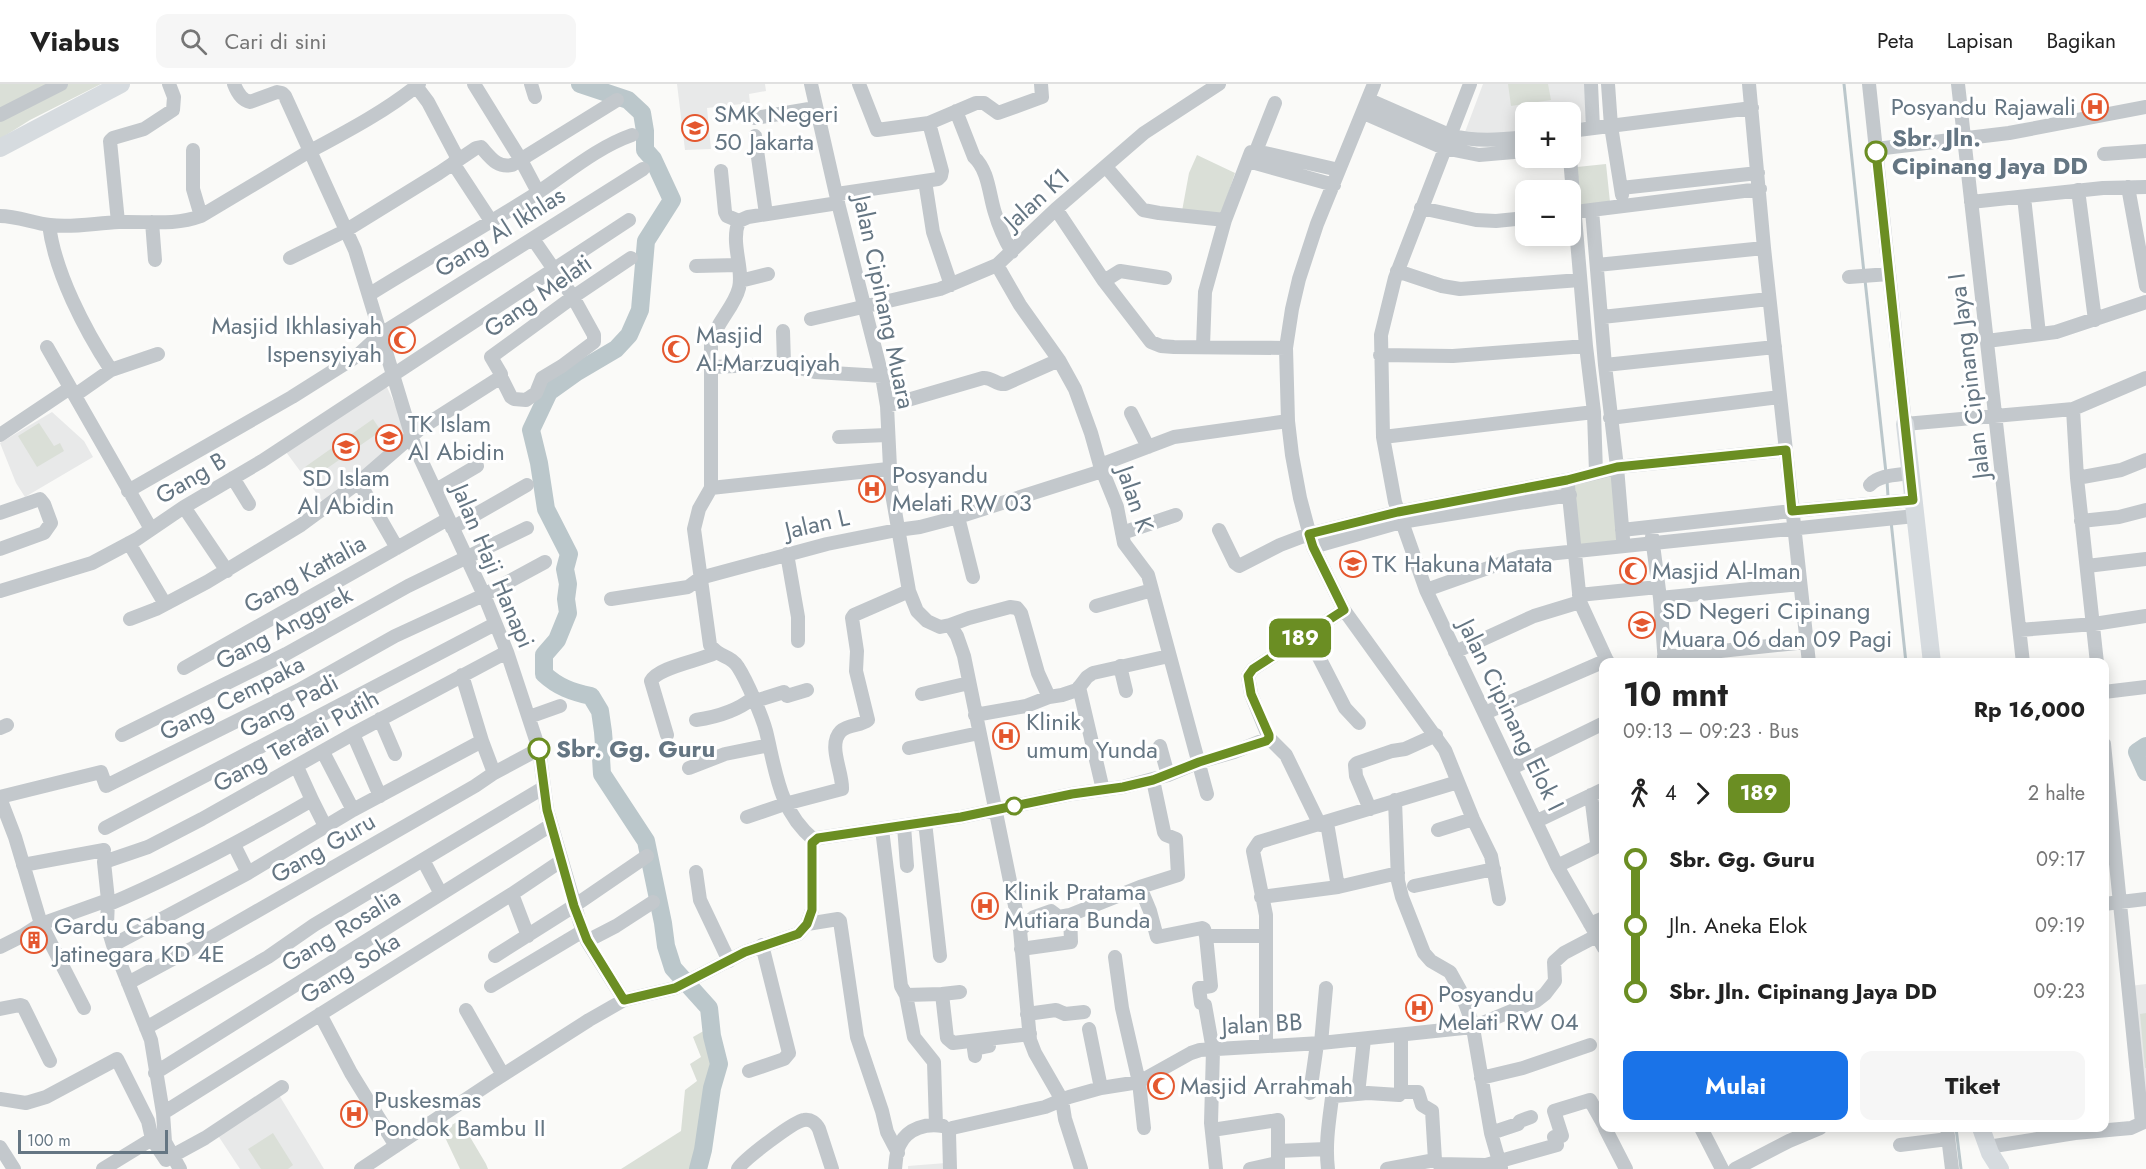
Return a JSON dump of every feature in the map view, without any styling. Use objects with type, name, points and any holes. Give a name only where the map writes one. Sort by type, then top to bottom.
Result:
[{"type":"main road","points":[[0,139],[30,120],[101,84]]},
{"type":"main road","points":[[0,148],[121,84]]},
{"type":"main road","points":[[1905,424],[1905,474],[1931,658]]},
{"type":"main road","points":[[1982,1132],[1988,1148],[2000,1169]]},
{"type":"street","points":[[0,115],[61,84]]},
{"type":"street","points":[[118,222],[110,141],[113,138],[144,129],[173,110],[174,97],[169,84]]},
{"type":"street","name":"Jalan Haji Hanapi","points":[[234,84],[238,94],[245,101],[250,102],[277,92],[282,93],[345,231],[356,250],[414,447],[484,595],[507,652],[529,717],[539,749],[543,788],[551,825],[574,906],[585,936],[624,1000]]},
{"type":"street","points":[[474,84],[521,159],[538,192]]},
{"type":"street","name":"Jalan Cipinang Muara","points":[[812,84],[815,108],[882,376],[887,406],[888,469],[909,591],[917,611],[927,621],[940,627],[950,626]]},
{"type":"street","points":[[859,84],[877,130],[929,123],[981,102],[998,113],[1042,97],[1041,84]]},
{"type":"street","name":"Jalan K1","points":[[811,319],[951,285],[997,265],[1056,209],[1144,133],[1219,84]]},
{"type":"street","points":[[1374,84],[1317,224],[1299,279],[1286,348],[1288,421],[1300,498],[1311,540],[1344,610],[1436,735],[1450,760],[1473,819],[1491,856],[1499,899]]},
{"type":"street","name":"Jalan Cipinang Elok I","points":[[1470,84],[1397,271],[1381,334],[1383,437],[1399,517],[1426,590],[1557,866],[1597,930]]},
{"type":"street","points":[[1591,84],[1593,128]]},
{"type":"street","points":[[1608,84],[1611,126],[1623,206]]},
{"type":"street","points":[[1749,84],[1769,299],[1809,658]]},
{"type":"street","points":[[1869,84],[1905,424],[2073,409],[2146,378]]},
{"type":"street","name":"Jalan Cipinang Jaya I","points":[[1958,84],[1997,417],[2020,630],[2020,658]]},
{"type":"street","points":[[0,216],[49,225],[81,226],[118,222],[187,221],[201,216],[405,96],[418,85],[456,161],[491,221]]},
{"type":"street","points":[[290,258],[345,231],[478,147],[481,147],[496,164],[504,167],[512,165],[617,100]]},
{"type":"street","points":[[1369,100],[1479,155],[1515,152]]},
{"type":"street","points":[[1203,346],[1204,292],[1225,220],[1275,103]]},
{"type":"street","points":[[1876,149],[2062,124],[2146,107]]},
{"type":"street","points":[[755,118],[815,108]]},
{"type":"street","points":[[1581,130],[1752,108]]},
{"type":"street","points":[[956,111],[974,157],[979,161],[988,183],[995,214],[1012,252]]},
{"type":"street","points":[[1364,113],[1447,141],[1515,138]]},
{"type":"street","points":[[721,171],[725,212],[727,216],[739,221],[748,217],[938,179],[942,171],[929,123]]},
{"type":"street","points":[[370,294],[538,192],[615,142],[632,135]]},
{"type":"street","points":[[755,136],[766,214]]},
{"type":"street","points":[[193,150],[193,189],[201,216]]},
{"type":"street","points":[[2104,154],[2146,151]]},
{"type":"street","points":[[1252,156],[1339,170]]},
{"type":"street","points":[[1252,156],[1334,185]]},
{"type":"street","points":[[1106,167],[1143,210],[1225,220]]},
{"type":"street","name":"Gang Al Ikhlas","points":[[128,491],[292,397],[357,356],[381,334],[643,168]]},
{"type":"street","points":[[1621,188],[1758,173]]},
{"type":"street","points":[[925,181],[933,232],[951,285]]},
{"type":"street","points":[[2128,187],[2146,286]]},
{"type":"street","points":[[1971,202],[2078,190],[2146,187]]},
{"type":"street","points":[[1581,211],[1760,189]]},
{"type":"street","points":[[2078,190],[2095,320]]},
{"type":"street","points":[[2024,197],[2039,334]]},
{"type":"street","points":[[1421,208],[1476,220],[1515,219]]},
{"type":"street","points":[[1056,209],[1104,281],[1151,342],[1161,346],[1286,348]]},
{"type":"street","points":[[1592,210],[1623,547]]},
{"type":"street","name":"Gang B","points":[[0,591],[92,563],[129,543],[393,375],[629,220]]},
{"type":"street","points":[[739,221],[736,233],[740,281],[735,295],[714,332],[711,343],[711,488],[699,509],[694,529],[708,639],[715,653],[733,661],[738,667],[754,699],[765,729],[778,786],[785,804],[805,832],[814,840]]},
{"type":"street","points":[[152,222],[155,260]]},
{"type":"street","points":[[49,225],[51,239],[69,290],[83,321],[111,370]]},
{"type":"street","points":[[501,377],[511,397],[526,400],[536,393],[542,378],[594,342],[594,335],[573,297],[533,239]]},
{"type":"street","points":[[1576,246],[1594,412],[1596,473]]},
{"type":"street","points":[[1597,265],[1764,248]]},
{"type":"street","name":"Gang Melati","points":[[130,619],[165,604],[227,571],[320,513],[421,428],[501,377],[491,357],[631,258]]},
{"type":"street","points":[[696,266],[738,265]]},
{"type":"street","name":"Jalan K","points":[[997,265],[1020,305],[1059,360],[1075,388],[1101,468],[1117,507],[1122,533],[1128,548],[1146,571],[1207,794]]},
{"type":"street","points":[[1104,281],[1120,271],[1165,278]]},
{"type":"street","points":[[1397,271],[1442,286],[1460,289],[1580,280]]},
{"type":"street","points":[[740,281],[768,274]]},
{"type":"street","points":[[1859,276],[1889,274]]},
{"type":"street","points":[[1602,317],[1769,299]]},
{"type":"street","points":[[1987,341],[2056,332],[2146,302]]},
{"type":"street","points":[[783,331],[784,364]]},
{"type":"street","points":[[1380,355],[1453,356],[1586,346]]},
{"type":"street","points":[[47,347],[75,389],[151,530]]},
{"type":"street","points":[[1605,365],[1775,347]]},
{"type":"street","points":[[0,435],[111,370],[158,354]]},
{"type":"street","points":[[887,406],[983,378],[992,378],[1000,384],[1005,384],[1059,360]]},
{"type":"street","points":[[712,367],[784,364],[815,372],[882,376]]},
{"type":"street","points":[[1610,418],[1780,397]]},
{"type":"street","points":[[2073,409],[2081,521],[2097,658]]},
{"type":"street","points":[[1383,437],[1594,412]]},
{"type":"street","points":[[1131,413],[1148,447]]},
{"type":"street","name":"Jalan L","points":[[611,599],[688,587],[700,578],[787,554],[958,517],[1101,468],[1148,447],[1185,435],[1288,421]]},
{"type":"street","points":[[838,436],[887,435]]},
{"type":"street","points":[[1219,530],[1235,563],[1239,566],[1280,545],[1311,540],[1399,517],[1616,467],[1786,450]]},
{"type":"street","points":[[2077,478],[2121,470],[2146,460]]},
{"type":"street","points":[[436,490],[477,466]]},
{"type":"street","points":[[711,488],[888,469]]},
{"type":"street","points":[[1870,485],[1873,481],[1883,477],[1905,474]]},
{"type":"street","points":[[233,478],[249,504]]},
{"type":"street","points":[[1567,480],[1579,598],[1606,658]]},
{"type":"street","points":[[359,482],[397,548]]},
{"type":"street","name":"Gang Kattalia","points":[[184,668],[397,548],[527,485]]},
{"type":"street","points":[[1399,517],[1570,495]]},
{"type":"street","points":[[0,513],[40,499],[51,523],[44,533],[0,549]]},
{"type":"street","points":[[1622,530],[1881,503],[1911,508]]},
{"type":"street","points":[[184,507],[227,571]]},
{"type":"street","points":[[1426,590],[1519,556],[1890,519],[1911,508]]},
{"type":"street","points":[[2081,521],[2119,517],[2146,510]]},
{"type":"street","points":[[1122,533],[1176,515]]},
{"type":"street","points":[[958,517],[973,577]]},
{"type":"street","name":"Gang Anggrek","points":[[122,735],[295,650],[408,586],[527,528]]},
{"type":"street","points":[[1651,528],[1664,658]]},
{"type":"street","points":[[129,543],[165,604]]},
{"type":"street","points":[[787,554],[798,617],[798,641]]},
{"type":"street","points":[[2087,566],[2146,559]]},
{"type":"street","points":[[484,595],[545,561]]},
{"type":"street","points":[[1455,652],[1579,598],[1800,584]]},
{"type":"street","points":[[1096,606],[1152,590]]},
{"type":"street","points":[[747,817],[842,789],[836,738],[845,729],[867,722],[856,670],[857,651],[852,618],[909,591]]},
{"type":"street","name":"Gang Cempaka","points":[[0,798],[101,772],[106,786],[299,690],[395,636],[484,595]]},
{"type":"street","points":[[1049,697],[1038,673],[1021,613],[1017,608],[1010,607],[969,618],[950,626],[957,636],[964,656],[1020,930],[1030,1037],[1035,1053],[1062,1100],[1065,1119],[1081,1169]]},
{"type":"street","points":[[1338,887],[1324,824],[1286,755],[1269,738],[1251,694],[1248,676],[1253,669],[1344,610]]},
{"type":"street","points":[[2020,630],[2094,624],[2146,616]]},
{"type":"street","name":"Gang Padi","points":[[105,828],[495,624]]},
{"type":"street","points":[[1307,633],[1345,708],[1359,723]]},
{"type":"street","points":[[1680,658],[1807,642]]},
{"type":"street","name":"Gang Teratai Putih","points":[[23,865],[104,856],[148,847],[507,652]]},
{"type":"street","points":[[667,735],[651,681],[652,677],[661,671],[702,660],[715,653]]},
{"type":"street","points":[[975,715],[1026,706],[1077,690],[1093,673],[1169,656]]},
{"type":"street","points":[[1485,713],[1599,664]]},
{"type":"street","points":[[1120,666],[1126,691]]},
{"type":"street","points":[[462,675],[494,773]]},
{"type":"street","points":[[922,694],[969,683]]},
{"type":"street","points":[[1079,687],[1103,790]]},
{"type":"street","points":[[2109,691],[2146,687]]},
{"type":"street","points":[[696,720],[742,706],[754,699],[784,692],[786,696],[807,690]]},
{"type":"street","points":[[529,717],[560,706]]},
{"type":"street","points":[[380,719],[395,754]]},
{"type":"street","points":[[1512,768],[1599,725]]},
{"type":"street","points":[[909,748],[979,733]]},
{"type":"street","points":[[353,734],[380,796]]},
{"type":"street","points":[[1370,808],[1356,776],[1355,765],[1379,755],[1405,749],[1436,735]]},
{"type":"street","points":[[361,1169],[503,1075],[624,1000],[675,988],[762,945],[798,934],[807,924],[812,910],[812,843],[818,838],[904,826],[1153,780],[1269,738]]},
{"type":"street","points":[[113,945],[248,873],[352,810],[482,741]]},
{"type":"street","points":[[689,768],[725,754],[769,745]]},
{"type":"street","points":[[1160,746],[1168,775]]},
{"type":"street","name":"Gang Guru","points":[[128,983],[191,950],[539,749]]},
{"type":"street","points":[[323,752],[352,810]]},
{"type":"street","points":[[297,767],[325,826]]},
{"type":"street","points":[[1020,930],[1034,917],[1051,911],[1059,918],[1070,915],[1179,873],[1176,839],[1164,832],[1153,780]]},
{"type":"street","points":[[1266,1046],[1266,915],[1253,851],[1255,846],[1260,842],[1458,782]]},
{"type":"street","points":[[146,1028],[268,957],[314,926],[543,788]]},
{"type":"street","points":[[2109,790],[2143,1119],[2139,1125],[2131,1128],[2109,1129]]},
{"type":"street","points":[[1537,821],[1597,792],[1598,843],[1596,847],[1557,866]]},
{"type":"street","points":[[0,798],[41,924],[84,1008]]},
{"type":"street","points":[[0,947],[41,924],[145,889],[234,845],[312,800]]},
{"type":"street","points":[[1395,800],[1398,873],[1402,897],[1424,953],[1431,961],[1450,972],[1460,990],[1473,1027],[1491,1133],[1500,1165]]},
{"type":"street","points":[[1438,830],[1473,819]]},
{"type":"street","points":[[925,822],[940,956]]},
{"type":"street","name":"Gang Rosalia","points":[[155,1073],[551,825]]},
{"type":"street","points":[[904,826],[907,866]]},
{"type":"street","points":[[882,829],[901,986],[906,995],[914,1037],[931,1057],[936,1068],[936,1125]]},
{"type":"street","points":[[234,845],[248,873]]},
{"type":"street","points":[[104,856],[107,926],[151,1040],[155,1073],[164,1113],[165,1142],[172,1162]]},
{"type":"street","points":[[495,956],[647,856]]},
{"type":"street","points":[[423,860],[441,894]]},
{"type":"street","name":"Gang Soka","points":[[164,1113],[561,861]]},
{"type":"street","points":[[1414,886],[1494,869]]},
{"type":"street","points":[[696,872],[700,900],[729,962]]},
{"type":"street","points":[[1261,897],[1338,887],[1398,873]]},
{"type":"street","points":[[1140,887],[1157,936],[1202,928],[1206,936],[1211,986],[1199,988],[1201,1003],[1205,1005],[1213,1050],[1212,1130],[1216,1169]]},
{"type":"street","points":[[512,894],[528,936]]},
{"type":"street","points":[[2109,903],[2145,899]]},
{"type":"street","points":[[491,986],[585,936],[616,926],[653,902]]},
{"type":"street","points":[[1021,949],[1071,942],[1070,915]]},
{"type":"street","points":[[807,924],[838,919],[840,921],[857,1037],[882,1111],[886,1132],[898,1153]]},
{"type":"street","name":"Jalan BB","points":[[952,1128],[1045,1107],[1101,1088],[1139,1082],[1191,1053],[1364,1039],[1473,1027],[1517,1010],[1545,994],[1555,981],[1554,962],[1597,930]]},
{"type":"street","points":[[1206,936],[1266,936]]},
{"type":"street","points":[[749,1071],[784,1059],[789,1053],[762,945]]},
{"type":"street","points":[[1114,957],[1122,1008],[1139,1082],[1144,1128]]},
{"type":"street","points":[[1310,1093],[1326,988]]},
{"type":"street","points":[[906,995],[960,992]]},
{"type":"street","points":[[942,994],[947,1038],[953,1043],[1030,1037]]},
{"type":"street","points":[[0,1009],[23,1006],[50,1061]]},
{"type":"street","points":[[466,1010],[503,1075]]},
{"type":"street","points":[[1027,1014],[1056,1010],[1065,1014],[1084,1012]]},
{"type":"street","points":[[320,1014],[351,1073],[396,1146]]},
{"type":"street","points":[[1089,1029],[1101,1088]]},
{"type":"street","points":[[1401,1035],[1401,1092]]},
{"type":"street","points":[[975,1056],[976,1047],[1030,1037]]},
{"type":"street","points":[[1358,1094],[1364,1039]]},
{"type":"street","points":[[1481,1078],[1523,1068],[1590,1045]]},
{"type":"street","points":[[0,1099],[26,1103],[46,1097],[117,1059],[148,1121],[152,1139],[180,1169]]},
{"type":"street","points":[[172,1162],[282,1087]]},
{"type":"street","points":[[1328,1169],[1326,1149],[1332,1098],[1335,1096],[1399,1095],[1401,1092],[1418,1092],[1422,1105],[1431,1109],[1437,1164],[1500,1165],[1557,1145],[1554,1137],[1562,1136],[1554,1111],[1590,1100],[1599,1117]]},
{"type":"street","points":[[1491,1133],[1531,1117]]},
{"type":"street","points":[[738,1169],[754,1152],[792,1125],[801,1120],[808,1120],[816,1124],[819,1129],[832,1169]]},
{"type":"street","points":[[1212,1130],[1278,1120],[1278,1161]]},
{"type":"street","points":[[895,1169],[900,1143],[909,1133],[918,1127],[936,1125],[952,1128],[949,1133],[950,1169]]},
{"type":"street","points":[[1607,1132],[1626,1169]]},
{"type":"street","points":[[1703,1132],[1722,1169]]},
{"type":"street","points":[[1734,1169],[1789,1140],[1810,1132]]},
{"type":"street","points":[[1988,1148],[2065,1132]]},
{"type":"street","points":[[1899,1145],[1947,1134],[1952,1169]]},
{"type":"street","points":[[103,1169],[152,1139]]},
{"type":"street","points":[[0,1147],[14,1169]]},
{"type":"street","points":[[1250,1169],[1326,1149]]},
{"type":"street","points":[[1387,1169],[1435,1160]]},
{"type":"shaded area","points":[[0,84],[101,84],[30,120],[0,139]]},
{"type":"shaded area","name":"SMK Negeri 50 Jakarta","points":[[677,84],[765,84],[766,91],[749,94],[750,103],[707,108],[711,149],[685,150]]},
{"type":"shaded area","points":[[1483,84],[1584,84],[1589,121],[1581,122],[1581,102],[1515,102],[1515,133],[1476,139],[1465,132]]},
{"type":"shaded area","points":[[1508,84],[1548,84],[1551,100],[1515,102],[1515,105],[1511,106]]},
{"type":"shaded area","points":[[1197,155],[1235,173],[1221,215],[1182,211],[1189,173]]},
{"type":"shaded area","points":[[1606,164],[1610,202],[1581,205],[1581,180],[1578,180],[1577,168]]},
{"type":"shaded area","name":"SD Islam Al Abidin","points":[[386,385],[410,438],[323,502],[286,452]]},
{"type":"shaded area","points":[[52,412],[84,441],[93,457],[25,497],[16,483],[0,443]]},
{"type":"shaded area","points":[[373,419],[381,431],[313,478],[305,467]]},
{"type":"shaded area","points":[[39,423],[54,446],[60,443],[64,451],[37,467],[18,436]]},
{"type":"shaded area","points":[[1615,471],[1622,545],[1574,551],[1569,480]]},
{"type":"shaded area","points":[[2146,984],[2146,1103],[2130,986]]},
{"type":"shaded area","points":[[2146,1013],[2146,1068],[2145,1068],[2140,1014]]},
{"type":"shaded area","points":[[707,1029],[716,1064],[710,1087],[701,1152],[689,1169],[621,1169],[681,1131],[685,1090],[697,1081],[690,1064],[701,1057],[693,1037]]},
{"type":"shaded area","points":[[279,1095],[324,1169],[240,1169],[217,1134]]},
{"type":"shaded area","points":[[460,1120],[488,1169],[460,1169],[442,1131]]},
{"type":"shaded area","points":[[273,1133],[293,1165],[288,1169],[261,1169],[248,1149]]},
{"type":"shaded area","points":[[946,1163],[946,1169],[908,1169],[908,1166]]},
{"type":"waterway","points":[[580,84],[628,100],[642,113],[645,150],[653,159],[672,200],[646,241],[640,310],[629,335],[616,349],[549,392],[531,430],[546,509],[569,554],[565,569],[568,584],[566,599],[568,613],[557,640],[544,655],[544,674],[566,688],[591,696],[600,711],[604,745],[601,758],[602,774],[646,841],[666,946],[673,968],[709,1008],[712,1036],[719,1064],[712,1088],[698,1169]]},
{"type":"waterway","points":[[1844,84],[1864,273]]},
{"type":"waterway","points":[[1865,280],[1886,473]]},
{"type":"waterway","points":[[1887,480],[1888,497]]},
{"type":"waterway","points":[[1891,521],[1905,658]]},
{"type":"waterway","points":[[2146,746],[2137,752],[2146,772]]},
{"type":"waterway","points":[[1956,1132],[1961,1169]]},
{"type":"bus line","name":"189","points":[[539,749],[547,810],[574,906],[587,940],[624,1000],[675,988],[745,952],[798,934],[811,917],[812,843],[818,838],[961,817],[1072,794],[1123,787],[1153,780],[1199,762],[1266,741],[1269,735],[1251,694],[1248,676],[1253,669],[1344,610],[1313,547],[1309,534],[1398,512],[1567,480],[1617,467],[1786,450],[1792,511],[1913,500],[1876,152]]},
{"type":"place","name":"Posyandu Rajawali","points":[[2095,107]]},
{"type":"place","name":"SMK Negeri 50 Jakarta","points":[[695,128]]},
{"type":"place","name":"Sbr. Jln. Cipinang Jaya DD","points":[[1876,152]]},
{"type":"place","name":"Masjid Ikhlasiyah Ispensyiyah","points":[[402,340]]},
{"type":"place","name":"Masjid Al-Marzuqiyah","points":[[676,349]]},
{"type":"place","name":"TK Islam Al Abidin","points":[[389,438]]},
{"type":"place","name":"SD Islam Al Abidin","points":[[346,447]]},
{"type":"place","name":"Posyandu Melati RW 03","points":[[872,489]]},
{"type":"place","name":"TK Hakuna Matata","points":[[1353,564]]},
{"type":"place","name":"Masjid Al-Iman","points":[[1633,571]]},
{"type":"place","name":"SD Negeri Cipinang Muara 06 dan 09 Pagi","points":[[1642,625]]},
{"type":"place","name":"Klinik umum Yunda","points":[[1006,736]]},
{"type":"place","name":"Sbr. Gg. Guru","points":[[539,749]]},
{"type":"place","name":"Klinik Pratama Mutiara Bunda","points":[[985,906]]},
{"type":"place","name":"Gardu Cabang Jatinegara KD 4E","points":[[34,940]]},
{"type":"place","name":"Posyandu Melati RW 04","points":[[1419,1008]]},
{"type":"place","name":"Masjid Arrahmah","points":[[1161,1086]]},
{"type":"place","name":"Puskesmas Pondok Bambu II","points":[[354,1114]]}]
